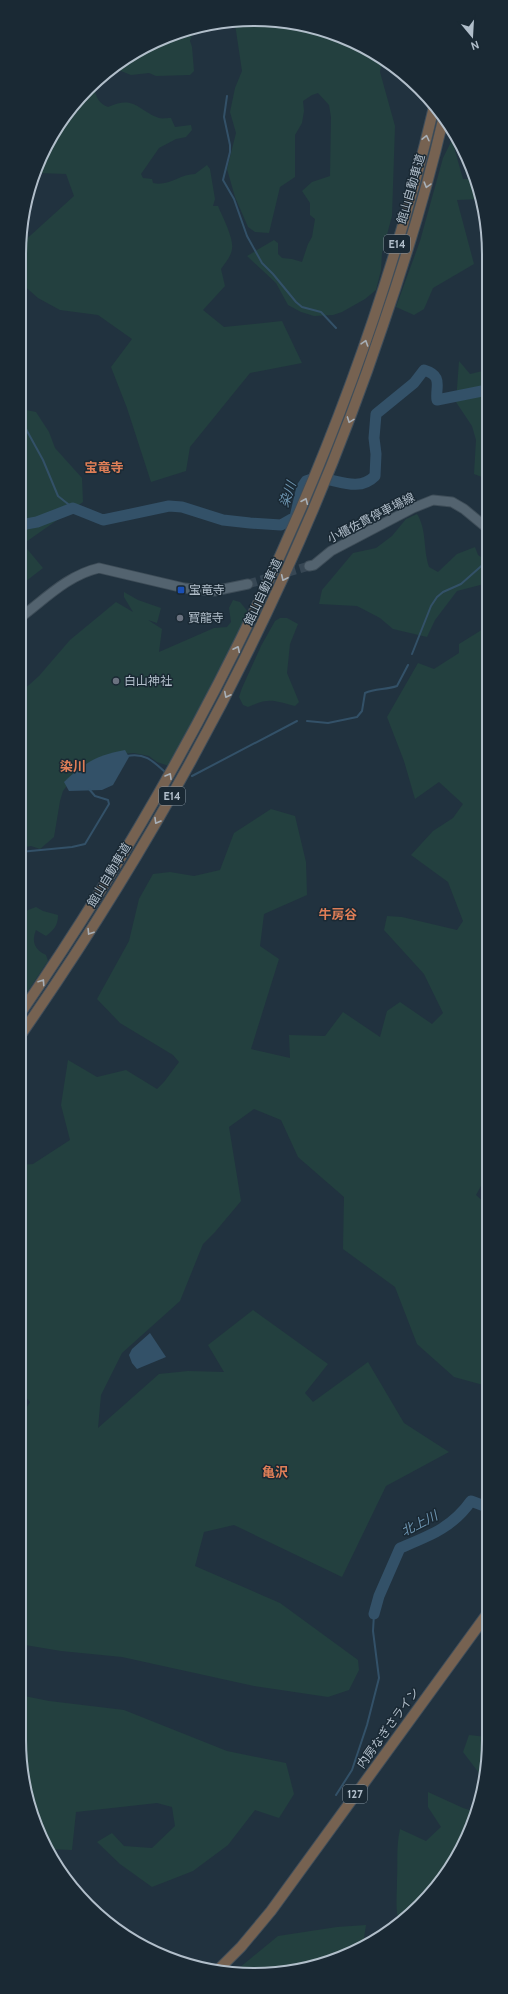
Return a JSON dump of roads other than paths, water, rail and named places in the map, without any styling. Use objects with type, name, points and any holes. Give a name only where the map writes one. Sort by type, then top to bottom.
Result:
[{"type":"highway","name":"館山自動車道","points":[[26,1005],[113,872],[173,771],[230,662],[290,537],[353,380],[406,212],[433,112]]},
{"type":"highway","name":"館山自動車道","points":[[26,1027],[66,969],[123,879],[184,776],[241,668],[300,543],[364,384],[417,218],[442,124]]},
{"type":"highway","name":"内房なぎさライン","points":[[222,1966],[241,1947],[271,1911],[482,1621]]},
{"type":"main road","name":"小櫃佐貫停車場線","points":[[309,566],[337,548],[413,508],[433,500],[452,502],[482,524]]},
{"type":"main road","points":[[26,613],[71,579],[86,571],[99,568],[184,588],[214,591],[248,584]]},
{"type":"water","points":[[125,750],[129,757],[113,785],[102,790],[69,791],[64,782],[78,770],[106,754]]},
{"type":"water","points":[[150,1333],[166,1357],[137,1369],[132,1363],[129,1355],[132,1349]]},
{"type":"waterway","points":[[227,96],[224,117],[230,152],[223,180],[234,199],[247,236],[262,263],[296,302],[302,307],[321,312],[336,328]]},
{"type":"waterway","name":"染川","points":[[26,524],[37,522],[73,508],[103,520],[169,506],[182,507],[223,520],[281,525],[295,517],[302,487],[306,481],[318,478],[347,484],[362,484],[375,476],[376,454],[374,438],[376,414],[414,383],[424,370],[430,372],[436,379],[437,400],[482,391]]},
{"type":"waterway","points":[[26,429],[43,460],[58,496],[73,508]]},
{"type":"waterway","points":[[412,654],[431,606],[437,597],[443,592],[461,584],[482,565]]},
{"type":"waterway","points":[[307,721],[328,723],[357,717],[362,711],[365,693],[373,690],[397,686],[408,665]]},
{"type":"waterway","points":[[192,776],[297,721]]},
{"type":"waterway","points":[[127,756],[139,755],[149,759],[166,773]]},
{"type":"waterway","points":[[26,851],[72,847],[85,844],[109,804],[108,800],[95,796],[89,789]]},
{"type":"waterway","name":"北上川","points":[[374,1614],[379,1596],[400,1548],[430,1535],[448,1525],[471,1501],[482,1505]]},
{"type":"waterway","points":[[336,1795],[352,1770],[367,1725],[379,1678],[373,1631],[374,1614]]},
{"type":"tunnel","points":[[248,584],[309,566]]},
{"type":"place","name":"宝竜寺","points":[[181,590]]},
{"type":"place","name":"寳龍寺","points":[[180,618]]},
{"type":"place","name":"白山神社","points":[[116,681]]},
{"type":"district","name":"宝竜寺","points":[[104,467]]},
{"type":"district","name":"染川","points":[[73,766]]},
{"type":"district","name":"牛房谷","points":[[338,914]]},
{"type":"district","name":"亀沢","points":[[275,1472]]}]
